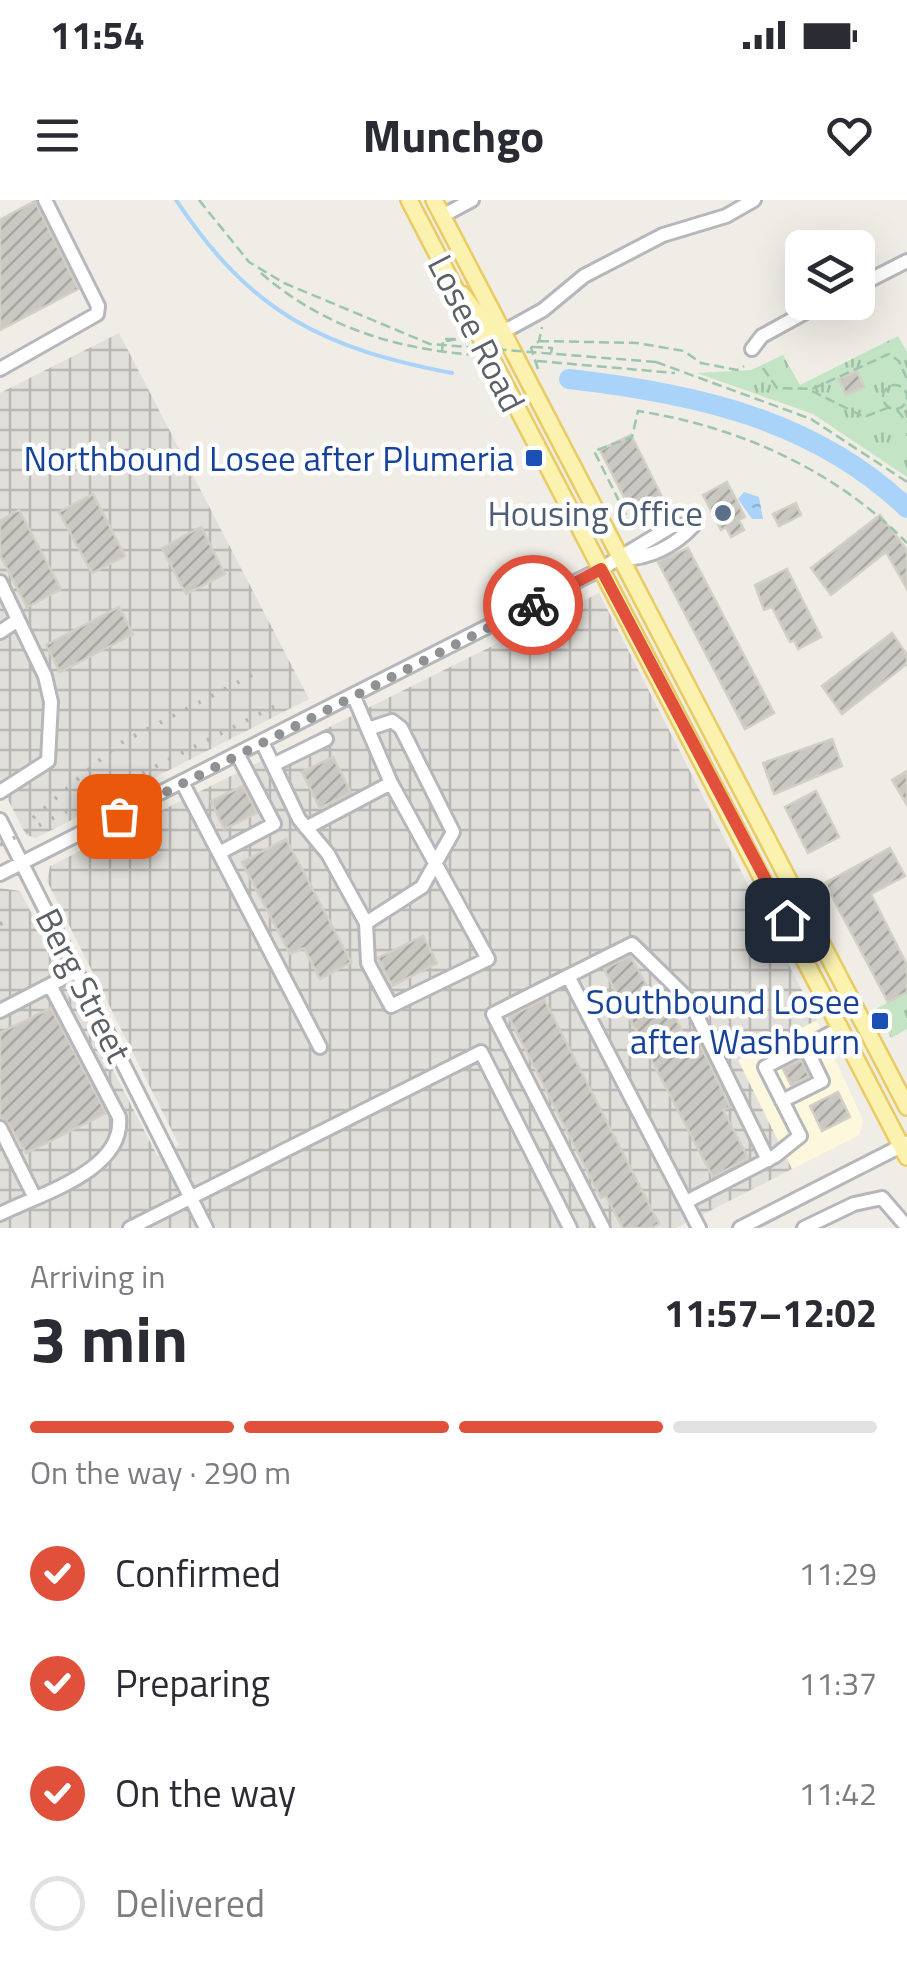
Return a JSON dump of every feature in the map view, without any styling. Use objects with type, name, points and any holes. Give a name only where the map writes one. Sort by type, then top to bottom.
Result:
[{"type":"main road","name":"Losee Road","points":[[409,200],[905,1148]]},
{"type":"main road","name":"Losee Road","points":[[434,200],[907,1107]]},
{"type":"main road","points":[[452,284],[490,330],[503,332]]},
{"type":"street","points":[[0,369],[97,314],[98,306],[45,200]]},
{"type":"street","points":[[442,216],[472,200]]},
{"type":"street","points":[[503,332],[543,310],[600,267],[663,235],[726,216],[754,200]]},
{"type":"street","points":[[875,277],[907,261]]},
{"type":"street","points":[[752,349],[762,336],[791,320]]},
{"type":"street","points":[[0,874],[239,757],[601,569],[634,545],[672,526],[694,525],[682,539],[642,559],[621,558]]},
{"type":"street","points":[[654,535],[662,549]]},
{"type":"street","points":[[0,582],[45,676],[51,702],[48,762],[0,792]]},
{"type":"street","points":[[0,632],[18,620]]},
{"type":"street","points":[[264,744],[306,828],[328,854],[366,923],[368,963],[391,1006],[488,959],[390,783],[371,728],[354,697]]},
{"type":"street","points":[[366,923],[422,888],[452,841],[449,820],[401,728],[392,721],[371,728]]},
{"type":"street","points":[[273,765],[326,739]]},
{"type":"street","points":[[219,853],[274,824],[239,757]]},
{"type":"street","points":[[306,828],[390,783]]},
{"type":"street","points":[[184,784],[320,1047]]},
{"type":"street","name":"Berg Street","points":[[0,820],[206,1228]]},
{"type":"street","points":[[603,1228],[493,1014],[632,944],[689,1000],[768,1160]]},
{"type":"street","points":[[0,1010],[77,971]]},
{"type":"street","points":[[568,976],[699,1228]]},
{"type":"street","points":[[0,1214],[102,1162],[121,1132],[119,1117],[50,985]]},
{"type":"street","points":[[686,1202],[768,1160],[800,1136],[765,1067],[842,1028]]},
{"type":"street","points":[[782,1101],[822,1080],[805,1046]]},
{"type":"street","points":[[130,1228],[480,1052],[570,1228]]},
{"type":"street","points":[[0,1128],[34,1196]]},
{"type":"street","points":[[740,1228],[905,1148]]},
{"type":"street","points":[[804,1228],[854,1204],[882,1198],[907,1227]]},
{"type":"path","points":[[199,200],[261,273],[309,309],[349,329],[393,344],[476,355]]},
{"type":"path","points":[[261,273],[430,344],[656,362],[670,364],[676,373]]},
{"type":"path","points":[[539,342],[542,327]]},
{"type":"path","points":[[442,352],[443,339],[458,339],[446,341],[447,346]]},
{"type":"path","points":[[526,339],[537,360],[537,372]]},
{"type":"path","points":[[532,346],[539,342],[637,344],[684,352],[702,363],[737,370],[744,366]]},
{"type":"path","points":[[532,346],[552,348],[552,353]]},
{"type":"path","points":[[763,368],[777,388],[812,389],[889,354],[899,361],[907,379]]},
{"type":"path","points":[[537,360],[676,373],[748,392],[811,419],[907,482]]},
{"type":"path","points":[[890,407],[884,400],[886,390],[896,385],[906,389],[907,400],[896,408]]},
{"type":"path","points":[[812,389],[822,398],[864,417],[896,408],[907,422]]},
{"type":"path","points":[[626,515],[594,451],[632,437],[638,411],[682,418],[769,448],[862,502],[907,542]]},
{"type":"shaded area","points":[[119,333],[309,699],[36,838],[26,835],[0,784],[0,393]]},
{"type":"shaded area","points":[[599,593],[817,1020],[738,1060],[792,1169],[676,1228],[0,1228],[0,888],[20,891],[158,1157],[179,1145],[47,881],[50,866]]},
{"type":"shaded area","points":[[817,1020],[863,1120],[862,1128],[859,1135],[792,1169],[738,1060]]},
{"type":"green space","points":[[898,336],[907,352],[907,477],[813,414],[697,373],[751,370],[783,355],[800,385]]},
{"type":"green space","points":[[907,992],[907,1029],[891,1038],[876,1009]]},
{"type":"water","points":[[744,492],[759,497],[763,519],[752,519],[738,499]]},
{"type":"building","points":[[35,201],[78,289],[0,330],[0,220]]},
{"type":"building","points":[[857,371],[864,387],[846,395],[839,379]]},
{"type":"building","points":[[631,435],[670,513],[640,528],[600,450]]},
{"type":"building","points":[[727,482],[745,517],[739,520],[744,530],[731,537],[726,527],[721,530],[703,495]]},
{"type":"building","points":[[93,494],[125,556],[92,573],[59,512]]},
{"type":"building","points":[[796,503],[801,515],[779,526],[773,514]]},
{"type":"building","points":[[19,510],[61,589],[27,607],[0,555],[0,521]]},
{"type":"building","points":[[880,515],[907,550],[907,589],[886,552],[831,595],[811,568]]},
{"type":"building","points":[[201,527],[225,574],[186,594],[162,548]]},
{"type":"building","points":[[688,548],[774,713],[745,729],[658,562]]},
{"type":"building","points":[[787,569],[821,637],[798,649],[794,640],[790,642],[772,607],[764,610],[755,585]]},
{"type":"building","points":[[119,607],[133,634],[60,672],[46,645]]},
{"type":"building","points":[[892,633],[907,655],[907,664],[842,714],[822,686]]},
{"type":"building","points":[[832,739],[842,766],[774,794],[763,763]]},
{"type":"building","points":[[333,757],[351,793],[320,808],[302,772]]},
{"type":"building","points":[[907,771],[907,805],[892,780]]},
{"type":"building","points":[[243,786],[257,813],[224,829],[211,801]]},
{"type":"building","points":[[816,791],[839,837],[808,853],[785,807]]},
{"type":"building","points":[[286,839],[351,962],[320,979],[304,948],[290,954],[242,862]]},
{"type":"building","points":[[890,848],[905,876],[871,894],[907,965],[907,992],[888,1002],[825,883]]},
{"type":"building","points":[[423,936],[437,963],[392,986],[378,958]]},
{"type":"building","points":[[630,956],[658,1005],[666,1000],[689,1044],[698,1040],[730,1107],[723,1110],[748,1158],[713,1177],[604,969]]},
{"type":"building","points":[[544,999],[659,1224],[651,1228],[623,1228],[606,1196],[601,1198],[509,1017]]},
{"type":"building","points":[[51,1008],[106,1113],[26,1153],[8,1123],[0,1118],[0,1033]]},
{"type":"building","points":[[801,1060],[809,1076],[791,1085],[783,1069]]},
{"type":"building","points":[[838,1092],[850,1117],[822,1131],[810,1106]]},
{"type":"waterway","points":[[176,200],[232,271],[293,320],[365,351],[452,373]]},
{"type":"waterway","points":[[569,379],[661,393],[750,415],[832,452],[871,477],[907,508]]},
{"type":"railway","points":[[33,818],[117,745],[256,673]]},
{"type":"railway","points":[[0,845],[275,706]]},
{"type":"way so far","points":[[119,816],[533,605]]},
{"type":"place","name":"Northbound Losee after Plumeria","points":[[534,458]]},
{"type":"place","name":"Housing Office","points":[[723,513]]},
{"type":"place","name":"Southbound Losee after Washburn","points":[[880,1021]]},
{"type":"route","points":[[533,605],[601,569],[787,920]]}]
